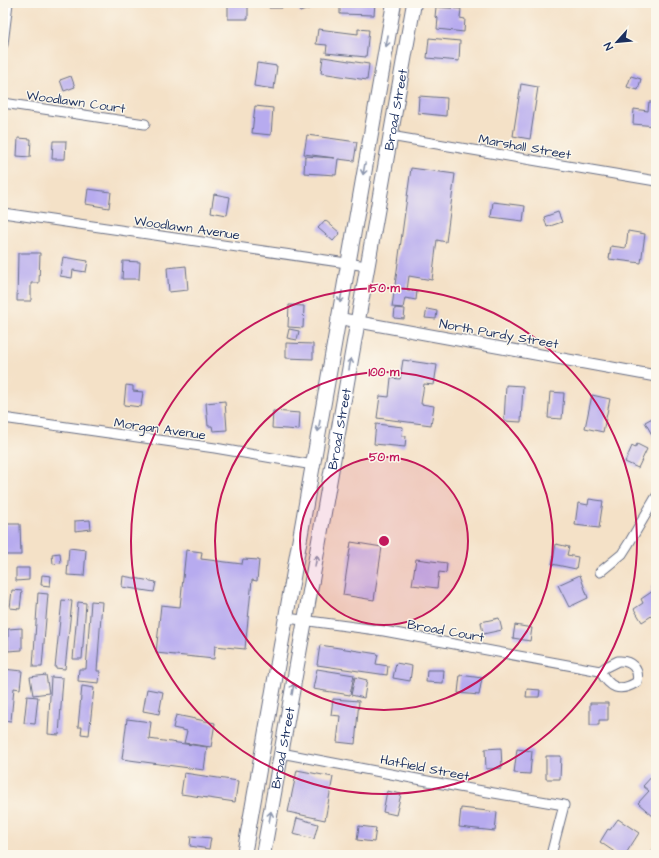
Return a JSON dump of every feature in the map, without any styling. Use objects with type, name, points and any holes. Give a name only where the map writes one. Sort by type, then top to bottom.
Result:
[{"type":"main road","name":"Broad Street","points":[[244,855],[287,618],[337,318],[394,3]]},
{"type":"main road","name":"Broad Street","points":[[263,855],[306,620],[414,3]]},
{"type":"street","points":[[3,44],[8,3]]},
{"type":"street","name":"Woodlawn Court","points":[[3,103],[145,124]]},
{"type":"street","name":"Marshall Street","points":[[390,136],[656,181]]},
{"type":"street","name":"Woodlawn Avenue","points":[[3,213],[367,266]]},
{"type":"street","name":"North Purdy Street","points":[[337,318],[656,376]]},
{"type":"street","name":"Morgan Avenue","points":[[3,418],[215,448],[313,465]]},
{"type":"street","points":[[600,572],[622,554],[656,497]]},
{"type":"street","name":"Broad Court","points":[[287,618],[384,631],[600,671]]},
{"type":"street","name":"Hatfield Street","points":[[281,753],[459,787],[564,805],[551,855]]},
{"type":"building","points":[[228,3],[248,3],[248,19],[228,19]]},
{"type":"building","points":[[269,3],[282,3],[282,8],[269,8]]},
{"type":"building","points":[[296,3],[325,3],[300,12]]},
{"type":"building","points":[[340,3],[375,3],[374,15],[340,14]]},
{"type":"building","points":[[436,7],[461,9],[460,18],[465,19],[464,32],[437,29],[438,18],[435,17]]},
{"type":"building","points":[[318,29],[358,34],[358,29],[369,30],[366,57],[326,53],[327,45],[316,44]]},
{"type":"building","points":[[429,38],[460,41],[459,61],[427,58]]},
{"type":"building","points":[[323,57],[369,64],[367,80],[321,73]]},
{"type":"building","points":[[257,63],[277,66],[274,89],[254,86]]},
{"type":"building","points":[[71,76],[75,87],[64,91],[60,80]]},
{"type":"building","points":[[631,76],[641,79],[638,90],[627,87]]},
{"type":"building","points":[[521,84],[538,87],[530,139],[513,136]]},
{"type":"building","points":[[419,96],[447,98],[446,116],[418,113]]},
{"type":"building","points":[[649,102],[656,102],[656,126],[633,124],[634,109],[648,111]]},
{"type":"building","points":[[255,106],[273,108],[271,135],[252,133]]},
{"type":"building","points":[[307,135],[357,142],[354,161],[338,159],[336,175],[304,173],[305,156],[335,158],[304,154]]},
{"type":"building","points":[[18,138],[31,139],[30,157],[17,156]]},
{"type":"building","points":[[53,141],[66,141],[65,159],[52,159]]},
{"type":"building","points":[[411,168],[455,174],[446,242],[437,240],[432,280],[409,276],[407,290],[417,291],[416,300],[405,298],[403,308],[392,307]]},
{"type":"building","points":[[88,189],[111,192],[109,208],[86,204]]},
{"type":"building","points":[[214,194],[230,197],[227,215],[211,212]]},
{"type":"building","points":[[493,202],[525,206],[523,221],[491,217]]},
{"type":"building","points":[[558,212],[562,222],[547,227],[544,217]]},
{"type":"building","points":[[325,220],[340,233],[333,241],[318,228]]},
{"type":"building","points":[[628,231],[645,234],[641,263],[609,259],[611,246],[626,248]]},
{"type":"building","points":[[18,253],[40,253],[39,283],[31,283],[31,301],[17,301]]},
{"type":"building","points":[[63,257],[88,261],[86,272],[73,270],[72,278],[60,276]]},
{"type":"building","points":[[123,261],[140,262],[139,279],[122,279]]},
{"type":"building","points":[[186,266],[188,290],[169,292],[167,268]]},
{"type":"building","points":[[289,305],[304,306],[303,328],[288,327]]},
{"type":"building","points":[[395,308],[405,309],[404,319],[394,318]]},
{"type":"building","points":[[427,309],[437,311],[436,319],[425,318]]},
{"type":"building","points":[[289,329],[299,331],[297,340],[287,338]]},
{"type":"building","points":[[286,343],[313,344],[313,359],[286,358]]},
{"type":"building","points":[[403,360],[437,365],[434,385],[424,384],[421,404],[434,406],[431,425],[377,418],[380,396],[389,397],[391,378],[400,379]]},
{"type":"building","points":[[126,385],[133,386],[133,391],[143,392],[141,407],[124,405]]},
{"type":"building","points":[[506,385],[523,386],[521,422],[504,421]]},
{"type":"building","points":[[550,392],[564,393],[562,419],[548,418]]},
{"type":"building","points":[[592,395],[610,399],[603,432],[585,428]]},
{"type":"building","points":[[225,401],[227,430],[213,431],[212,426],[208,426],[206,403]]},
{"type":"building","points":[[273,411],[300,413],[299,430],[272,428]]},
{"type":"building","points":[[656,416],[656,442],[645,422]]},
{"type":"building","points":[[376,424],[403,427],[402,436],[406,436],[405,447],[374,444]]},
{"type":"building","points":[[637,444],[647,449],[638,468],[625,462],[632,446],[635,448]]},
{"type":"building","points":[[589,499],[603,501],[599,528],[575,525],[578,503],[588,505]]},
{"type":"building","points":[[90,520],[91,529],[75,531],[75,521]]},
{"type":"building","points":[[3,524],[20,524],[21,555],[3,555]]},
{"type":"building","points":[[351,542],[382,547],[374,600],[343,595]]},
{"type":"building","points":[[556,544],[569,547],[567,555],[578,557],[576,569],[552,564]]},
{"type":"building","points":[[69,548],[86,550],[84,576],[67,575]]},
{"type":"building","points":[[186,550],[202,552],[201,559],[242,564],[243,559],[259,560],[257,581],[252,580],[245,649],[215,646],[214,659],[156,653],[161,605],[180,607]]},
{"type":"building","points":[[60,553],[61,563],[53,564],[52,554]]},
{"type":"building","points":[[416,559],[447,563],[446,573],[439,572],[437,588],[412,585]]},
{"type":"building","points":[[16,568],[29,568],[29,580],[16,581]]},
{"type":"building","points":[[42,575],[51,576],[50,586],[41,585]]},
{"type":"building","points":[[580,575],[588,598],[569,607],[558,585]]},
{"type":"building","points":[[123,576],[156,582],[154,592],[122,587]]},
{"type":"building","points":[[656,584],[656,613],[642,622],[634,609],[643,603],[641,599],[653,591],[651,587]]},
{"type":"building","points":[[12,590],[22,591],[20,609],[10,608]]},
{"type":"building","points":[[38,593],[48,594],[42,667],[33,667]]},
{"type":"building","points":[[62,600],[72,601],[65,669],[55,668]]},
{"type":"building","points":[[91,601],[102,602],[97,671],[100,671],[99,683],[78,681],[79,669],[86,669]]},
{"type":"building","points":[[78,602],[86,603],[82,659],[73,659]]},
{"type":"building","points":[[499,618],[502,630],[483,634],[481,622]]},
{"type":"building","points":[[515,625],[532,628],[530,641],[513,638]]},
{"type":"building","points":[[22,628],[22,650],[8,651],[8,629]]},
{"type":"building","points":[[320,645],[378,654],[376,664],[388,666],[387,675],[317,665]]},
{"type":"building","points":[[396,663],[412,666],[410,681],[393,678]]},
{"type":"building","points":[[3,669],[22,671],[20,689],[14,688],[11,721],[3,720]]},
{"type":"building","points":[[317,669],[354,675],[350,695],[313,689]]},
{"type":"building","points":[[427,670],[444,670],[443,683],[426,682]]},
{"type":"building","points":[[46,675],[49,693],[33,695],[30,677]]},
{"type":"building","points":[[460,675],[482,678],[479,695],[458,693]]},
{"type":"building","points":[[51,677],[63,678],[59,735],[48,734]]},
{"type":"building","points":[[355,677],[367,680],[364,698],[351,695]]},
{"type":"building","points":[[82,686],[94,688],[89,735],[81,734],[82,727],[78,727]]},
{"type":"building","points":[[147,689],[163,692],[159,714],[143,711]]},
{"type":"building","points":[[527,689],[540,690],[539,697],[526,697]]},
{"type":"building","points":[[27,696],[38,697],[35,724],[24,723]]},
{"type":"building","points":[[333,699],[359,701],[355,744],[337,742],[340,716],[331,715]]},
{"type":"building","points":[[590,703],[608,703],[608,720],[599,720],[599,725],[590,725]]},
{"type":"building","points":[[176,715],[215,723],[211,747],[184,743],[187,731],[173,728]]},
{"type":"building","points":[[127,719],[151,722],[149,739],[207,747],[204,770],[122,759]]},
{"type":"building","points":[[501,748],[502,768],[486,769],[485,749]]},
{"type":"building","points":[[517,749],[532,751],[530,774],[514,773]]},
{"type":"building","points":[[546,756],[561,756],[560,779],[546,779]]},
{"type":"building","points":[[297,770],[333,777],[325,820],[288,812]]},
{"type":"building","points":[[184,773],[238,781],[235,802],[181,794]]},
{"type":"building","points":[[654,774],[656,776],[656,814],[654,817],[638,803],[649,791],[643,786]]},
{"type":"building","points":[[387,791],[401,794],[396,815],[383,812]]},
{"type":"building","points":[[461,808],[497,812],[495,831],[459,827]]},
{"type":"building","points":[[297,818],[318,824],[314,839],[293,834]]},
{"type":"building","points":[[618,819],[639,833],[625,855],[619,855],[600,842],[608,829],[610,830]]},
{"type":"building","points":[[359,826],[376,828],[374,842],[357,840]]},
{"type":"building","points":[[191,836],[211,838],[209,849],[190,846]]}]
